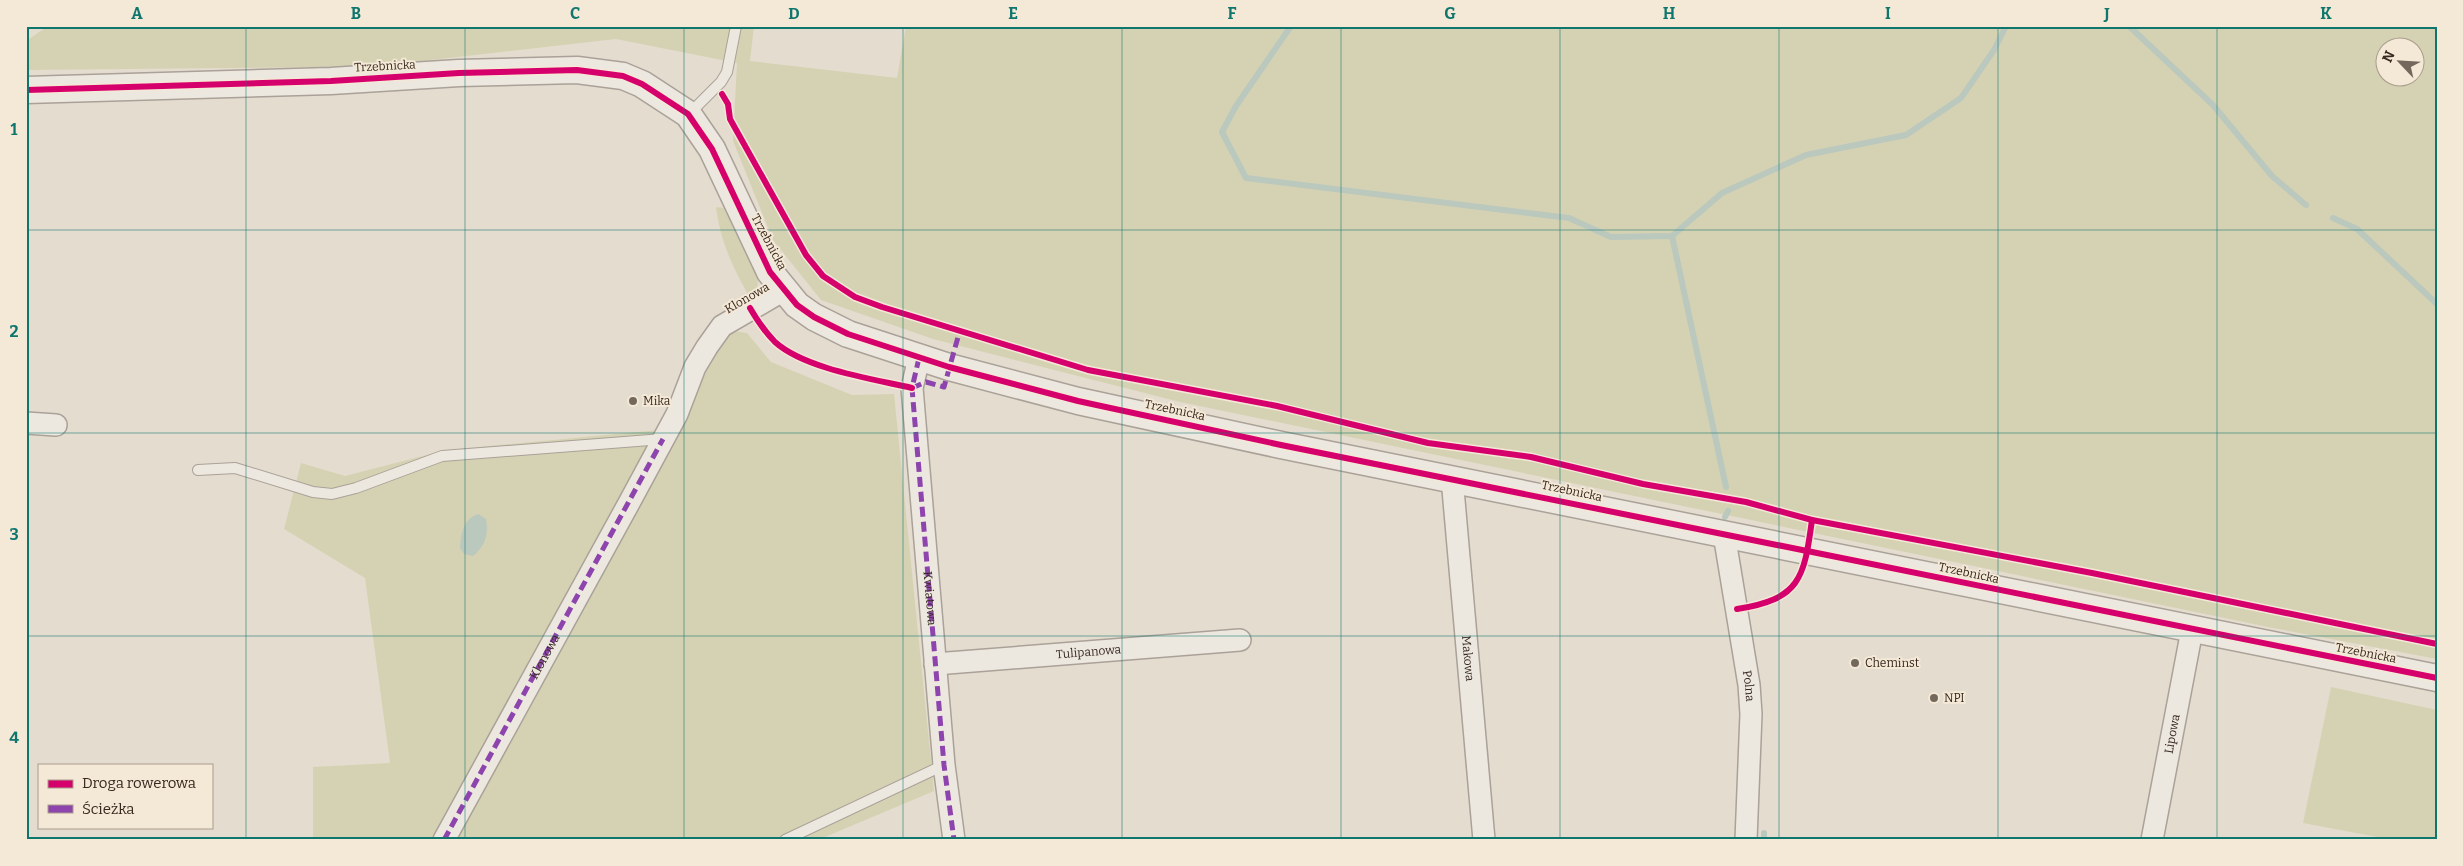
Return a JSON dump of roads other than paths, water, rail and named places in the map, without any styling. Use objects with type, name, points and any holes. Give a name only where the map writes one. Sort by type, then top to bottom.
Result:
[{"type":"street","name":"Trzebnicka","points":[[26,90],[331,81],[459,73],[577,70],[623,76],[642,84],[688,114],[712,149],[763,258],[784,290],[797,304],[829,325],[848,334],[919,358],[1078,402],[2192,630],[2437,678]]},
{"type":"street","name":"Klonowa","points":[[444,840],[663,439],[676,414],[695,367],[722,326],[784,290]]},
{"type":"street","name":"Kwiatowa","points":[[919,358],[912,388],[944,765],[954,840]]},
{"type":"street","points":[[26,423],[56,426]]},
{"type":"street","name":"Makowa","points":[[1452,478],[1484,840]]},
{"type":"street","name":"Polna","points":[[1724,534],[1750,685],[1752,714],[1746,840]]},
{"type":"street","name":"Lipowa","points":[[2152,840],[2192,630]]},
{"type":"street","name":"Tulipanowa","points":[[935,664],[1240,640]]},
{"type":"lane","points":[[688,114],[721,82],[727,72],[736,26]]},
{"type":"lane","points":[[198,470],[235,468],[313,492],[332,494],[356,488],[442,456],[562,445],[663,439]]},
{"type":"lane","points":[[785,840],[944,765]]},
{"type":"waterway","points":[[1291,26],[1236,106],[1222,132],[1246,178],[1569,218],[1611,237],[1672,236],[1722,193],[1806,155],[1906,135],[1961,98],[1994,50],[2006,26]]},
{"type":"waterway","points":[[2129,26],[2213,105],[2272,176],[2306,205]]},
{"type":"waterway","points":[[2333,218],[2357,229],[2437,304]]},
{"type":"waterway","points":[[1672,236],[1726,487]]},
{"type":"waterway","points":[[1725,517],[1728,511]]},
{"type":"waterway","points":[[1764,833],[1764,840]]},
{"type":"place","name":"Mika","points":[[633,401]]},
{"type":"place","name":"Cheminst","points":[[1855,663]]},
{"type":"place","name":"NPI","points":[[1934,698]]}]
